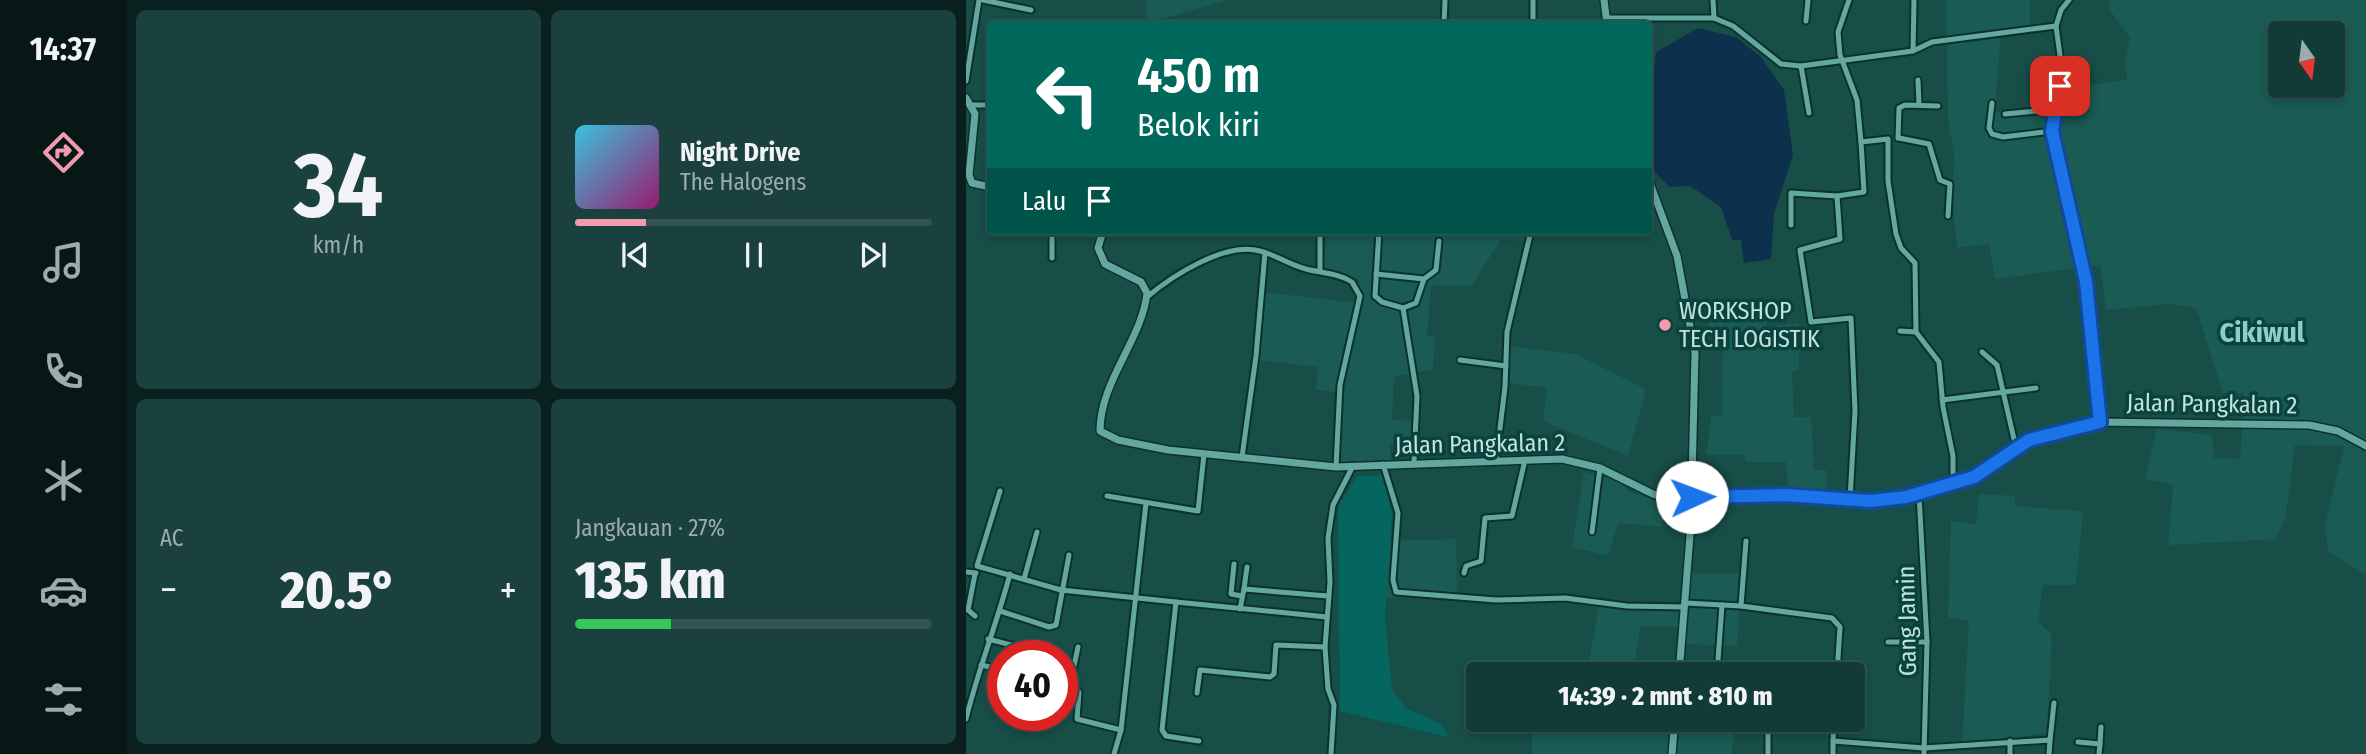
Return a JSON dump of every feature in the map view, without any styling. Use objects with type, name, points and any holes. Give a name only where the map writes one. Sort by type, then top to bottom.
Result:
[{"type":"street","points":[[966,81],[981,0],[1031,10]]},
{"type":"street","points":[[1444,21],[1445,0]]},
{"type":"street","points":[[1533,0],[1533,21]]},
{"type":"street","points":[[1604,0],[1607,21],[1714,18],[1733,26],[1781,64],[1801,66],[1913,51],[1932,42],[2056,26]]},
{"type":"street","points":[[1713,0],[1714,18]]},
{"type":"street","points":[[1806,21],[1808,0]]},
{"type":"street","points":[[1791,225],[1791,193],[1837,196],[1864,192],[1857,100],[1842,60],[1839,25],[1849,0]]},
{"type":"street","points":[[1913,51],[1914,0]]},
{"type":"street","points":[[2069,0],[2061,10],[2056,26],[2061,63],[2058,109],[2052,131],[2086,282],[2100,422]]},
{"type":"street","points":[[1801,66],[1809,113]]},
{"type":"street","points":[[1918,80],[1919,105]]},
{"type":"street","points":[[966,98],[975,114],[967,176],[972,183],[987,186]]},
{"type":"street","points":[[1993,103],[1989,128],[1992,134],[2003,137],[2052,131]]},
{"type":"street","points":[[972,105],[987,105]]},
{"type":"street","points":[[1899,138],[1899,108],[1938,106]]},
{"type":"street","points":[[2004,114],[2058,109]]},
{"type":"street","points":[[1861,142],[1899,138],[1929,144],[1940,180],[1950,184],[1948,216]]},
{"type":"street","points":[[1888,139],[1888,181],[1896,234],[1901,248],[1915,263],[1916,332],[1939,362],[1942,400],[1953,456],[1953,483]]},
{"type":"street","points":[[1652,189],[1677,256],[1694,342],[1692,497],[1680,662]]},
{"type":"street","points":[[1837,196],[1840,239],[1800,250],[1811,322],[1851,318],[1855,411],[1850,499]]},
{"type":"street","points":[[1052,235],[1052,258]]},
{"type":"street","points":[[1102,235],[1098,248],[1105,264],[1141,282],[1147,297],[1168,279],[1207,260],[1247,250],[1346,278],[1357,287],[1360,296],[1340,385],[1336,467]]},
{"type":"street","points":[[1320,235],[1320,271]]},
{"type":"street","points":[[1379,235],[1377,299],[1403,308],[1416,303],[1424,279],[1436,270],[1439,241]]},
{"type":"street","points":[[1496,461],[1507,332],[1530,235]]},
{"type":"street","points":[[1242,457],[1256,356],[1265,253]]},
{"type":"street","points":[[1376,274],[1424,279]]},
{"type":"street","name":"Jalan Pangkalan 2","points":[[1147,297],[1107,396],[1101,433],[1127,442],[1204,454],[1336,467],[1414,462],[1562,459],[1600,468],[1656,495],[1692,497],[1753,494],[1889,499],[1919,494],[1974,477],[2016,447],[2052,432],[2100,422],[2309,425],[2338,432],[2366,446]]},
{"type":"street","points":[[1403,308],[1417,396],[1414,462]]},
{"type":"street","points":[[1900,331],[1916,332]]},
{"type":"street","points":[[1982,352],[1997,365],[2016,447]]},
{"type":"street","points":[[1460,359],[1506,366]]},
{"type":"street","points":[[1942,400],[2036,388]]},
{"type":"street","points":[[1107,496],[1198,511],[1204,454]]},
{"type":"street","points":[[1464,573],[1466,566],[1480,563],[1482,558],[1485,518],[1512,516],[1525,460]]},
{"type":"street","points":[[1383,464],[1398,513],[1393,580],[1396,592],[1496,600],[1564,598],[1628,606],[1741,606],[1832,618],[1838,621],[1840,627],[1838,662]]},
{"type":"street","points":[[1331,754],[1334,705],[1328,689],[1325,647],[1330,521],[1335,498],[1353,466]]},
{"type":"street","points":[[1592,532],[1600,468]]},
{"type":"street","points":[[975,616],[968,610],[975,575],[1000,491]]},
{"type":"street","name":"Gang Jamin","points":[[1919,494],[1927,642],[1924,751]]},
{"type":"street","points":[[1114,754],[1121,730],[1146,503]]},
{"type":"street","points":[[1024,579],[1037,532]]},
{"type":"street","points":[[1741,606],[1746,541]]},
{"type":"street","points":[[1000,611],[1053,627],[1069,555]]},
{"type":"street","points":[[1234,564],[1231,594],[1242,596]]},
{"type":"street","points":[[977,566],[1010,573],[1061,590],[1327,617]]},
{"type":"street","points":[[1240,609],[1247,567]]},
{"type":"street","points":[[966,572],[975,575]]},
{"type":"street","points":[[966,719],[968,699],[1000,611],[1010,573]]},
{"type":"street","points":[[1244,589],[1328,596]]},
{"type":"street","points":[[1176,602],[1161,730],[1166,736],[1199,741]]},
{"type":"street","points":[[1718,662],[1722,605]]},
{"type":"street","points":[[988,639],[992,640]]},
{"type":"street","points":[[1888,642],[1927,642]]},
{"type":"street","points":[[1196,693],[1200,670],[1270,677],[1274,674],[1276,645],[1325,647]]},
{"type":"street","points":[[981,666],[987,667]]},
{"type":"street","points":[[2049,754],[2053,703]]},
{"type":"street","points":[[1078,719],[1121,730]]},
{"type":"street","points":[[2099,754],[2101,727]]},
{"type":"street","points":[[1672,754],[1674,732]]},
{"type":"street","points":[[1768,732],[1768,754]]},
{"type":"street","points":[[1833,732],[1833,754]]},
{"type":"street","points":[[1833,741],[1924,751],[2010,741],[2050,740]]},
{"type":"street","points":[[2010,741],[2010,754]]},
{"type":"street","points":[[2078,742],[2100,744]]},
{"type":"street","points":[[1888,746],[1888,754]]},
{"type":"shaded area","points":[[1146,0],[1228,0],[1154,21],[1147,21]]},
{"type":"shaded area","points":[[1946,0],[2030,0],[2030,25],[2001,31],[1995,112],[2061,106],[2065,88],[2127,80],[2125,59],[2130,38],[2109,9],[2111,0],[2366,0],[2366,575],[2328,551],[2325,524],[2344,446],[2295,445],[2285,520],[2276,539],[2168,545],[2173,485],[2145,479],[2157,429],[2212,435],[2214,458],[2240,459],[2244,393],[2223,393],[2196,308],[2169,304],[2106,310],[2100,265],[1995,279],[1989,244],[1957,248],[1953,207],[1954,154],[1948,119]]},
{"type":"shaded area","points":[[1698,28],[1736,37],[1760,56],[1784,90],[1793,155],[1774,214],[1771,259],[1744,263],[1741,240],[1732,240],[1721,207],[1690,186],[1669,187],[1652,168],[1652,84],[1656,52]]},
{"type":"shaded area","points":[[1327,235],[1528,235],[1526,241],[1501,240],[1471,286],[1431,285],[1427,336],[1435,337],[1433,369],[1394,377],[1392,420],[1413,421],[1413,444],[1390,444],[1391,460],[1340,463],[1342,393],[1316,390],[1318,367],[1256,360],[1263,292],[1358,303],[1359,279],[1322,271]]},
{"type":"shaded area","points":[[1766,317],[1767,327],[1799,323],[1799,370],[1792,372],[1794,417],[1811,417],[1814,470],[1826,470],[1827,497],[1788,494],[1786,462],[1746,462],[1745,455],[1707,455],[1711,416],[1722,415],[1723,334],[1710,334],[1709,323]]},
{"type":"shaded area","points":[[1508,346],[1575,354],[1646,389],[1628,456],[1543,421],[1547,388],[1505,382]]},
{"type":"shaded area","points":[[1584,472],[1618,481],[1630,492],[1666,504],[1663,527],[1618,523],[1608,556],[1572,547]]},
{"type":"shaded area","points":[[1382,475],[1392,514],[1385,616],[1392,690],[1407,709],[1439,723],[1451,738],[1340,711],[1338,508],[1357,476]]},
{"type":"shaded area","points":[[1979,494],[2015,496],[2015,506],[2083,511],[2076,585],[2043,585],[2038,621],[2052,635],[2047,733],[1962,745],[1969,621],[1948,618],[1951,521],[1976,524]]},
{"type":"shaded area","points":[[1456,539],[1457,598],[1386,597],[1390,541]]},
{"type":"shaded area","points":[[1691,573],[1742,574],[1737,646],[1681,644],[1681,627],[1640,626],[1635,662],[1589,662],[1599,607],[1687,606]]},
{"type":"shaded area","points":[[1533,732],[1733,732],[1732,754],[1531,754]]},
{"type":"place","name":"WORKSHOP TECH LOGISTIK","points":[[1665,325]]},
{"type":"district","name":"Cikiwul","points":[[2262,332]]},
{"type":"route","points":[[1692,497],[1753,494],[1870,501],[1906,497],[1974,477],[2029,440],[2052,432],[2100,422],[2094,346],[2083,263],[2052,131],[2060,86]]}]
